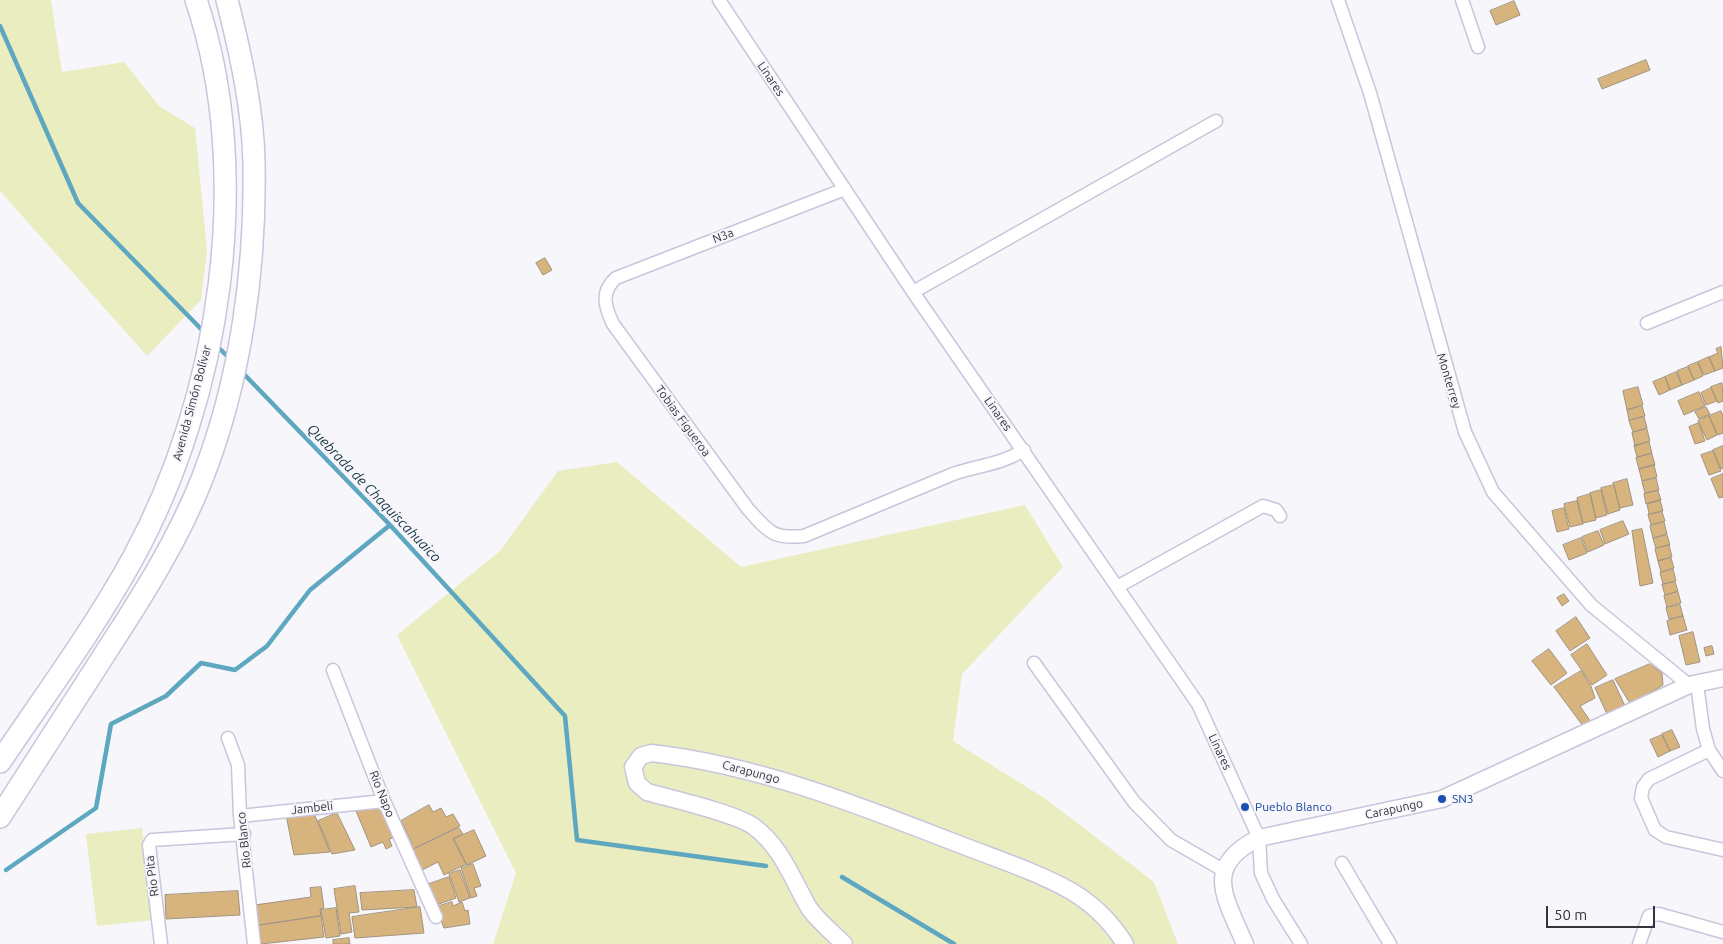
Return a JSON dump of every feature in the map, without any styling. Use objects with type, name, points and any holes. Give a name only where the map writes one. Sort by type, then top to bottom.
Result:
[{"type":"highway","name":"Avenida Simón Bolívar","points":[[0,762],[69,660],[132,558],[170,480],[183,446],[204,361],[220,281],[224,225],[225,178],[218,92],[196,0]]},
{"type":"highway","points":[[0,817],[155,576],[202,480],[215,442],[233,376],[249,277],[254,160],[245,87],[227,0]]},
{"type":"street","name":"Linares","points":[[719,0],[913,292],[1198,704],[1259,838],[1262,873],[1272,899],[1302,944]]},
{"type":"street","name":"Monterrey","points":[[1338,0],[1370,93],[1464,432],[1493,492],[1591,605],[1693,684]]},
{"type":"street","points":[[1462,0],[1478,47]]},
{"type":"street","points":[[913,292],[1216,121]]},
{"type":"street","name":"N3a","points":[[607,290],[616,278],[638,268],[845,190]]},
{"type":"street","name":"Tobias Figueroa","points":[[607,290],[605,303],[614,324],[650,376],[748,509],[764,527],[783,538],[804,536],[953,474],[973,467],[1007,460],[1024,450]]},
{"type":"street","points":[[1647,323],[1723,292]]},
{"type":"street","points":[[1116,587],[1263,506],[1276,510],[1280,516]]},
{"type":"street","points":[[1034,663],[1134,802],[1171,840],[1223,870],[1225,896],[1245,944]]},
{"type":"street","name":"Rio Napo","points":[[333,670],[384,801],[436,917]]},
{"type":"street","name":"Carapungo","points":[[1223,870],[1229,858],[1239,848],[1259,838],[1450,796],[1693,684],[1723,678]]},
{"type":"street","points":[[1693,684],[1709,750],[1723,771]]},
{"type":"street","name":"Rio Blanco","points":[[228,738],[238,765],[240,816],[244,834],[254,944]]},
{"type":"street","points":[[1709,750],[1649,779],[1643,787],[1641,798],[1655,830],[1666,837],[1723,850]]},
{"type":"street","name":"Carapungo","points":[[844,944],[810,910],[782,855],[762,835],[752,826],[734,818],[647,792],[637,783],[633,767],[641,756],[651,753],[719,763],[826,793],[1002,860],[1072,892],[1097,911],[1125,944]]},
{"type":"street","name":"Jambeli","points":[[240,816],[384,801]]},
{"type":"street","name":"Rio Pita","points":[[161,944],[149,845],[152,840],[244,834]]},
{"type":"street","points":[[1342,863],[1390,944]]},
{"type":"street","points":[[1639,944],[1649,916],[1659,914],[1723,932]]},
{"type":"green space","points":[[0,0],[51,0],[62,72],[124,62],[159,106],[195,128],[207,250],[201,300],[147,356],[0,191]]},
{"type":"green space","points":[[617,462],[741,567],[1025,505],[1063,567],[962,674],[953,741],[1046,799],[1154,882],[1178,944],[493,944],[516,873],[397,635],[500,551],[558,471]]},
{"type":"green space","points":[[142,828],[154,920],[97,926],[86,834]]},
{"type":"building","points":[[1514,1],[1520,15],[1496,25],[1490,11]]},
{"type":"building","points":[[1646,60],[1650,70],[1602,89],[1598,79]]},
{"type":"building","points":[[545,258],[552,270],[543,275],[536,263]]},
{"type":"building","points":[[1721,347],[1723,368],[1715,371],[1709,357],[1718,353],[1716,349]]},
{"type":"building","points":[[1709,357],[1715,371],[1704,375],[1698,362]]},
{"type":"building","points":[[1698,362],[1703,376],[1694,380],[1688,366]]},
{"type":"building","points":[[1688,367],[1694,380],[1682,385],[1677,371]]},
{"type":"building","points":[[1676,372],[1682,385],[1670,390],[1665,377]]},
{"type":"building","points":[[1665,377],[1670,390],[1659,395],[1653,382]]},
{"type":"building","points":[[1722,383],[1723,401],[1718,403],[1711,387]]},
{"type":"building","points":[[1638,387],[1643,405],[1627,410],[1623,391]]},
{"type":"building","points":[[1711,388],[1717,401],[1706,405],[1701,393]]},
{"type":"building","points":[[1699,392],[1705,406],[1684,415],[1678,401]]},
{"type":"building","points":[[1642,406],[1645,416],[1629,420],[1627,410]]},
{"type":"building","points":[[1706,407],[1710,414],[1699,419],[1695,412]]},
{"type":"building","points":[[1721,411],[1723,416],[1723,433],[1718,435],[1709,416]]},
{"type":"building","points":[[1709,416],[1717,435],[1707,440],[1698,421]]},
{"type":"building","points":[[1644,417],[1647,428],[1633,432],[1629,421]]},
{"type":"building","points":[[1699,423],[1705,441],[1695,444],[1689,427]]},
{"type":"building","points":[[1647,429],[1650,441],[1635,446],[1632,433]]},
{"type":"building","points":[[1649,442],[1652,453],[1637,457],[1634,446]]},
{"type":"building","points":[[1723,446],[1723,468],[1721,469],[1713,450]]},
{"type":"building","points":[[1713,451],[1721,471],[1709,475],[1701,455]]},
{"type":"building","points":[[1652,454],[1655,465],[1639,469],[1636,458]]},
{"type":"building","points":[[1654,465],[1657,477],[1642,481],[1639,469]]},
{"type":"building","points":[[1723,474],[1723,497],[1719,498],[1711,479]]},
{"type":"building","points":[[1656,478],[1659,490],[1645,493],[1642,482]]},
{"type":"building","points":[[1627,479],[1633,505],[1620,508],[1613,483]]},
{"type":"building","points":[[1614,485],[1620,510],[1608,514],[1601,488]]},
{"type":"building","points":[[1601,490],[1607,515],[1596,518],[1590,493]]},
{"type":"building","points":[[1658,491],[1661,500],[1646,504],[1644,494]]},
{"type":"building","points":[[1590,494],[1596,520],[1583,523],[1577,498]]},
{"type":"building","points":[[1660,500],[1663,511],[1649,514],[1647,504]]},
{"type":"building","points":[[1577,501],[1583,524],[1570,527],[1564,504]]},
{"type":"building","points":[[1564,508],[1569,529],[1557,532],[1552,511]]},
{"type":"building","points":[[1662,512],[1665,521],[1651,525],[1648,515]]},
{"type":"building","points":[[1623,521],[1629,534],[1605,544],[1600,530]]},
{"type":"building","points":[[1664,522],[1667,534],[1653,538],[1650,526]]},
{"type":"building","points":[[1642,529],[1653,583],[1640,586],[1632,531]]},
{"type":"building","points":[[1598,531],[1604,545],[1588,552],[1582,537]]},
{"type":"building","points":[[1667,535],[1670,545],[1656,548],[1653,539]]},
{"type":"building","points":[[1581,538],[1587,553],[1569,560],[1563,545]]},
{"type":"building","points":[[1669,545],[1672,557],[1658,561],[1655,549]]},
{"type":"building","points":[[1671,558],[1674,568],[1661,572],[1658,561]]},
{"type":"building","points":[[1673,569],[1676,581],[1663,584],[1660,573]]},
{"type":"building","points":[[1675,582],[1678,591],[1665,595],[1662,585]]},
{"type":"building","points":[[1678,592],[1681,603],[1667,607],[1664,596]]},
{"type":"building","points":[[1564,594],[1569,601],[1562,606],[1557,598]]},
{"type":"building","points":[[1680,605],[1683,616],[1669,619],[1666,608]]},
{"type":"building","points":[[1683,616],[1687,630],[1670,635],[1667,621]]},
{"type":"building","points":[[1576,617],[1590,638],[1570,651],[1556,631]]},
{"type":"building","points":[[1693,632],[1700,662],[1686,665],[1679,636]]},
{"type":"building","points":[[1587,644],[1607,675],[1592,685],[1571,655]]},
{"type":"building","points":[[1712,646],[1714,654],[1706,656],[1704,648]]},
{"type":"building","points":[[1549,649],[1567,673],[1551,685],[1532,661]]},
{"type":"building","points":[[1650,664],[1662,673],[1663,685],[1631,705],[1615,679]]},
{"type":"building","points":[[1581,671],[1591,686],[1595,698],[1580,706],[1593,725],[1586,730],[1554,687]]},
{"type":"building","points":[[1613,680],[1625,706],[1607,714],[1595,688]]},
{"type":"building","points":[[1672,730],[1680,747],[1670,751],[1662,734]]},
{"type":"building","points":[[1662,735],[1670,751],[1658,757],[1650,740]]},
{"type":"building","points":[[374,804],[382,811],[393,838],[389,839],[392,846],[386,849],[383,842],[371,847],[356,811]]},
{"type":"building","points":[[429,805],[433,812],[441,808],[446,817],[453,814],[460,826],[413,849],[401,821]]},
{"type":"building","points":[[313,811],[330,852],[294,855],[286,815]]},
{"type":"building","points":[[337,813],[355,850],[332,854],[318,821]]},
{"type":"building","points":[[459,828],[463,834],[453,839],[466,864],[444,875],[438,862],[422,870],[412,850]]},
{"type":"building","points":[[474,830],[486,856],[467,865],[454,839]]},
{"type":"building","points":[[473,864],[481,886],[474,888],[477,896],[471,898],[461,868]]},
{"type":"building","points":[[460,870],[470,898],[459,902],[449,874]]},
{"type":"building","points":[[449,877],[456,898],[436,905],[429,884]]},
{"type":"building","points":[[355,886],[359,912],[349,913],[352,932],[341,934],[334,889]]},
{"type":"building","points":[[321,887],[324,908],[320,909],[321,916],[258,925],[255,905],[311,897],[310,888]]},
{"type":"building","points":[[414,890],[417,907],[362,910],[360,893]]},
{"type":"building","points":[[238,891],[240,915],[166,919],[165,895]]},
{"type":"building","points":[[452,902],[453,906],[462,902],[465,911],[468,910],[470,924],[444,928],[436,907]]},
{"type":"building","points":[[420,907],[424,933],[355,938],[352,917]]},
{"type":"building","points":[[336,908],[340,936],[326,938],[321,910]]},
{"type":"building","points":[[321,916],[324,937],[261,944],[258,926]]},
{"type":"building","points":[[349,938],[350,944],[333,944],[333,940]]},
{"type":"waterway","name":"Quebrada de Chaquiscahuaico","points":[[0,26],[78,203],[204,332]]},
{"type":"waterway","name":"Quebrada de Chaquiscahuaico","points":[[216,345],[230,359]]},
{"type":"waterway","name":"Quebrada de Chaquiscahuaico","points":[[240,370],[390,525],[565,716],[577,840],[766,866]]},
{"type":"waterway","points":[[6,870],[96,808],[111,724],[166,696],[201,663],[235,670],[267,646],[310,590],[390,525]]},
{"type":"waterway","name":"Quebrada de Chaquiscahuaico","points":[[842,877],[954,944]]},
{"type":"place","name":"SN3","points":[[1442,799]]},
{"type":"place","name":"Pueblo Blanco","points":[[1245,807]]}]
